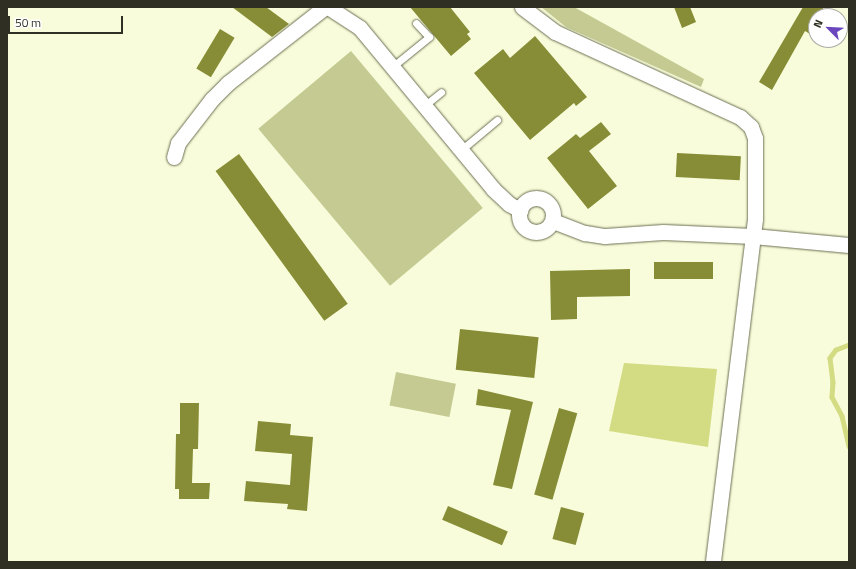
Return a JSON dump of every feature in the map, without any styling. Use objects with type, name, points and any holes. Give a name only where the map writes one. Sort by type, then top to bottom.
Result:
[{"type":"street","points":[[174,157],[178,144],[212,99],[228,83],[326,7],[360,28],[493,189],[509,204],[520,210]]},
{"type":"street","points":[[522,7],[555,32],[740,117],[751,126],[756,138],[753,236],[713,562]]},
{"type":"street","points":[[539,198],[549,204],[552,209],[553,221],[545,230],[534,232],[528,231],[520,222],[520,210],[527,201],[539,198]]},
{"type":"street","points":[[553,221],[585,233],[605,236],[663,232],[753,236],[849,245]]},
{"type":"lane","points":[[392,67],[429,37],[416,23]]},
{"type":"lane","points":[[424,106],[441,92]]},
{"type":"lane","points":[[460,150],[497,120]]},
{"type":"shaded area","points":[[541,7],[574,7],[704,79],[701,87],[566,27]]},
{"type":"shaded area","points":[[351,51],[483,208],[390,286],[258,129]]},
{"type":"shaded area","points":[[624,363],[717,369],[708,447],[609,431]]},
{"type":"shaded area","points":[[396,372],[456,384],[449,417],[390,405]]},
{"type":"building","points":[[232,7],[266,7],[289,24],[272,37]]},
{"type":"building","points":[[410,7],[450,7],[470,32],[467,34],[471,39],[451,56]]},
{"type":"building","points":[[674,7],[690,7],[696,22],[682,28]]},
{"type":"building","points":[[803,7],[824,7],[808,8],[808,33],[805,31],[772,90],[759,82]]},
{"type":"building","points":[[220,29],[235,38],[211,77],[196,68]]},
{"type":"building","points":[[535,36],[587,97],[576,106],[574,103],[530,140],[474,73],[503,49],[510,58]]},
{"type":"building","points":[[601,122],[611,134],[589,151],[617,186],[588,209],[547,158],[576,134],[580,138]]},
{"type":"building","points":[[677,153],[741,156],[740,180],[676,177]]},
{"type":"building","points":[[239,154],[348,304],[324,321],[216,171]]},
{"type":"building","points":[[654,262],[713,262],[713,279],[654,279]]},
{"type":"building","points":[[630,269],[630,296],[577,297],[577,319],[551,320],[550,271]]},
{"type":"building","points":[[460,329],[539,337],[534,378],[456,370]]},
{"type":"building","points":[[478,389],[533,402],[512,489],[493,485],[511,410],[476,405]]},
{"type":"building","points":[[180,403],[199,403],[198,449],[193,449],[192,483],[210,483],[209,499],[179,499],[179,489],[175,489],[176,434],[180,434]]},
{"type":"building","points":[[559,408],[577,413],[552,500],[534,495]]},
{"type":"building","points":[[258,421],[291,424],[290,435],[313,437],[307,511],[287,509],[288,504],[244,501],[246,481],[290,485],[292,454],[255,451]]},
{"type":"building","points":[[448,506],[508,531],[502,545],[442,520]]},
{"type":"building","points":[[561,507],[584,513],[576,545],[552,539]]},
{"type":"waterway","points":[[849,345],[836,350],[830,358],[833,382],[832,397],[842,416],[849,446]]}]
